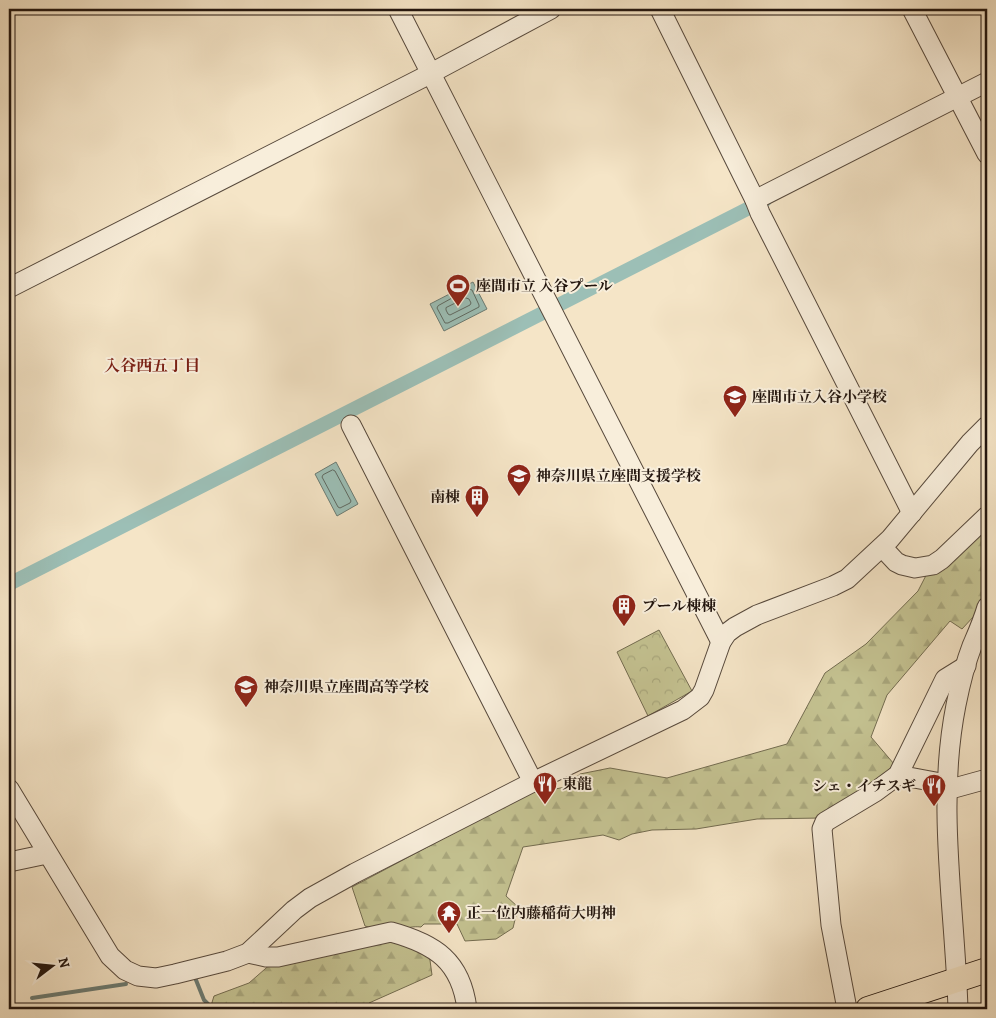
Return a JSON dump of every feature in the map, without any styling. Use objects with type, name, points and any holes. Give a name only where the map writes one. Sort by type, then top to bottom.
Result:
[{"type":"main road","points":[[868,1009],[987,970]]},
{"type":"street","points":[[398,9],[721,642]]},
{"type":"street","points":[[9,288],[431,73],[551,9]]},
{"type":"street","points":[[660,9],[912,513]]},
{"type":"street","points":[[912,9],[987,154]]},
{"type":"street","points":[[757,205],[961,103],[987,82]]},
{"type":"street","points":[[351,425],[533,782]]},
{"type":"street","points":[[9,789],[110,956],[125,970],[133,982],[228,962],[248,952],[310,898],[355,873],[533,782],[683,710],[700,697],[704,690],[721,642],[727,633],[746,620],[847,579],[882,547],[970,443],[987,426]]},
{"type":"street","points":[[882,547],[896,562],[902,565],[914,568],[933,565],[942,559],[987,516]]},
{"type":"street","points":[[958,1009],[958,979],[948,851],[947,790],[949,756],[956,706],[966,666],[987,607]]},
{"type":"street","points":[[847,1009],[831,925],[822,829],[824,822],[898,776],[945,679],[966,666]]},
{"type":"street","points":[[898,776],[940,783],[947,790]]},
{"type":"street","points":[[947,790],[987,779]]},
{"type":"street","points":[[9,862],[48,854]]},
{"type":"street","points":[[248,952],[266,957],[278,957],[391,932],[434,949],[448,961],[459,980],[467,1009]]},
{"type":"green space","points":[[987,507],[987,602],[962,629],[950,621],[887,695],[871,737],[894,764],[866,796],[822,818],[757,819],[696,829],[652,830],[632,834],[619,840],[603,835],[523,847],[506,896],[518,907],[513,928],[496,939],[465,941],[457,924],[424,924],[421,927],[397,929],[378,929],[365,926],[352,887],[533,791],[546,791],[565,787],[580,774],[610,768],[667,778],[787,744],[825,673],[866,644],[918,591],[938,552]]},
{"type":"green space","points":[[659,630],[692,691],[648,716],[617,652]]},
{"type":"green space","points":[[379,938],[429,953],[432,975],[369,1003],[370,1009],[210,1009],[214,996],[249,983],[273,962]]},
{"type":"water","name":"座間市立 入谷プール","points":[[473,282],[487,309],[444,331],[430,304]]},
{"type":"water","points":[[336,462],[358,504],[337,516],[315,474]]},
{"type":"waterway","points":[[9,584],[765,200]]},
{"type":"waterway","points":[[194,975],[204,1000],[213,1009]]},
{"type":"waterway","points":[[32,998],[126,984]]},
{"type":"place","name":"座間市立 入谷プール","points":[[458,307]]},
{"type":"place","name":"座間市立入谷小学校","points":[[735,418]]},
{"type":"place","name":"神奈川県立座間支援学校","points":[[519,497]]},
{"type":"place","name":"南棟","points":[[477,518]]},
{"type":"place","name":"プール棟棟","points":[[624,627]]},
{"type":"place","name":"神奈川県立座間高等学校","points":[[246,708]]},
{"type":"place","name":"東龍","points":[[545,805]]},
{"type":"place","name":"シェ・イチスギ","points":[[934,807]]},
{"type":"place","name":"正一位内藤稲荷大明神","points":[[449,934]]},
{"type":"district","name":"入谷西五丁目","points":[[152,365]]}]
